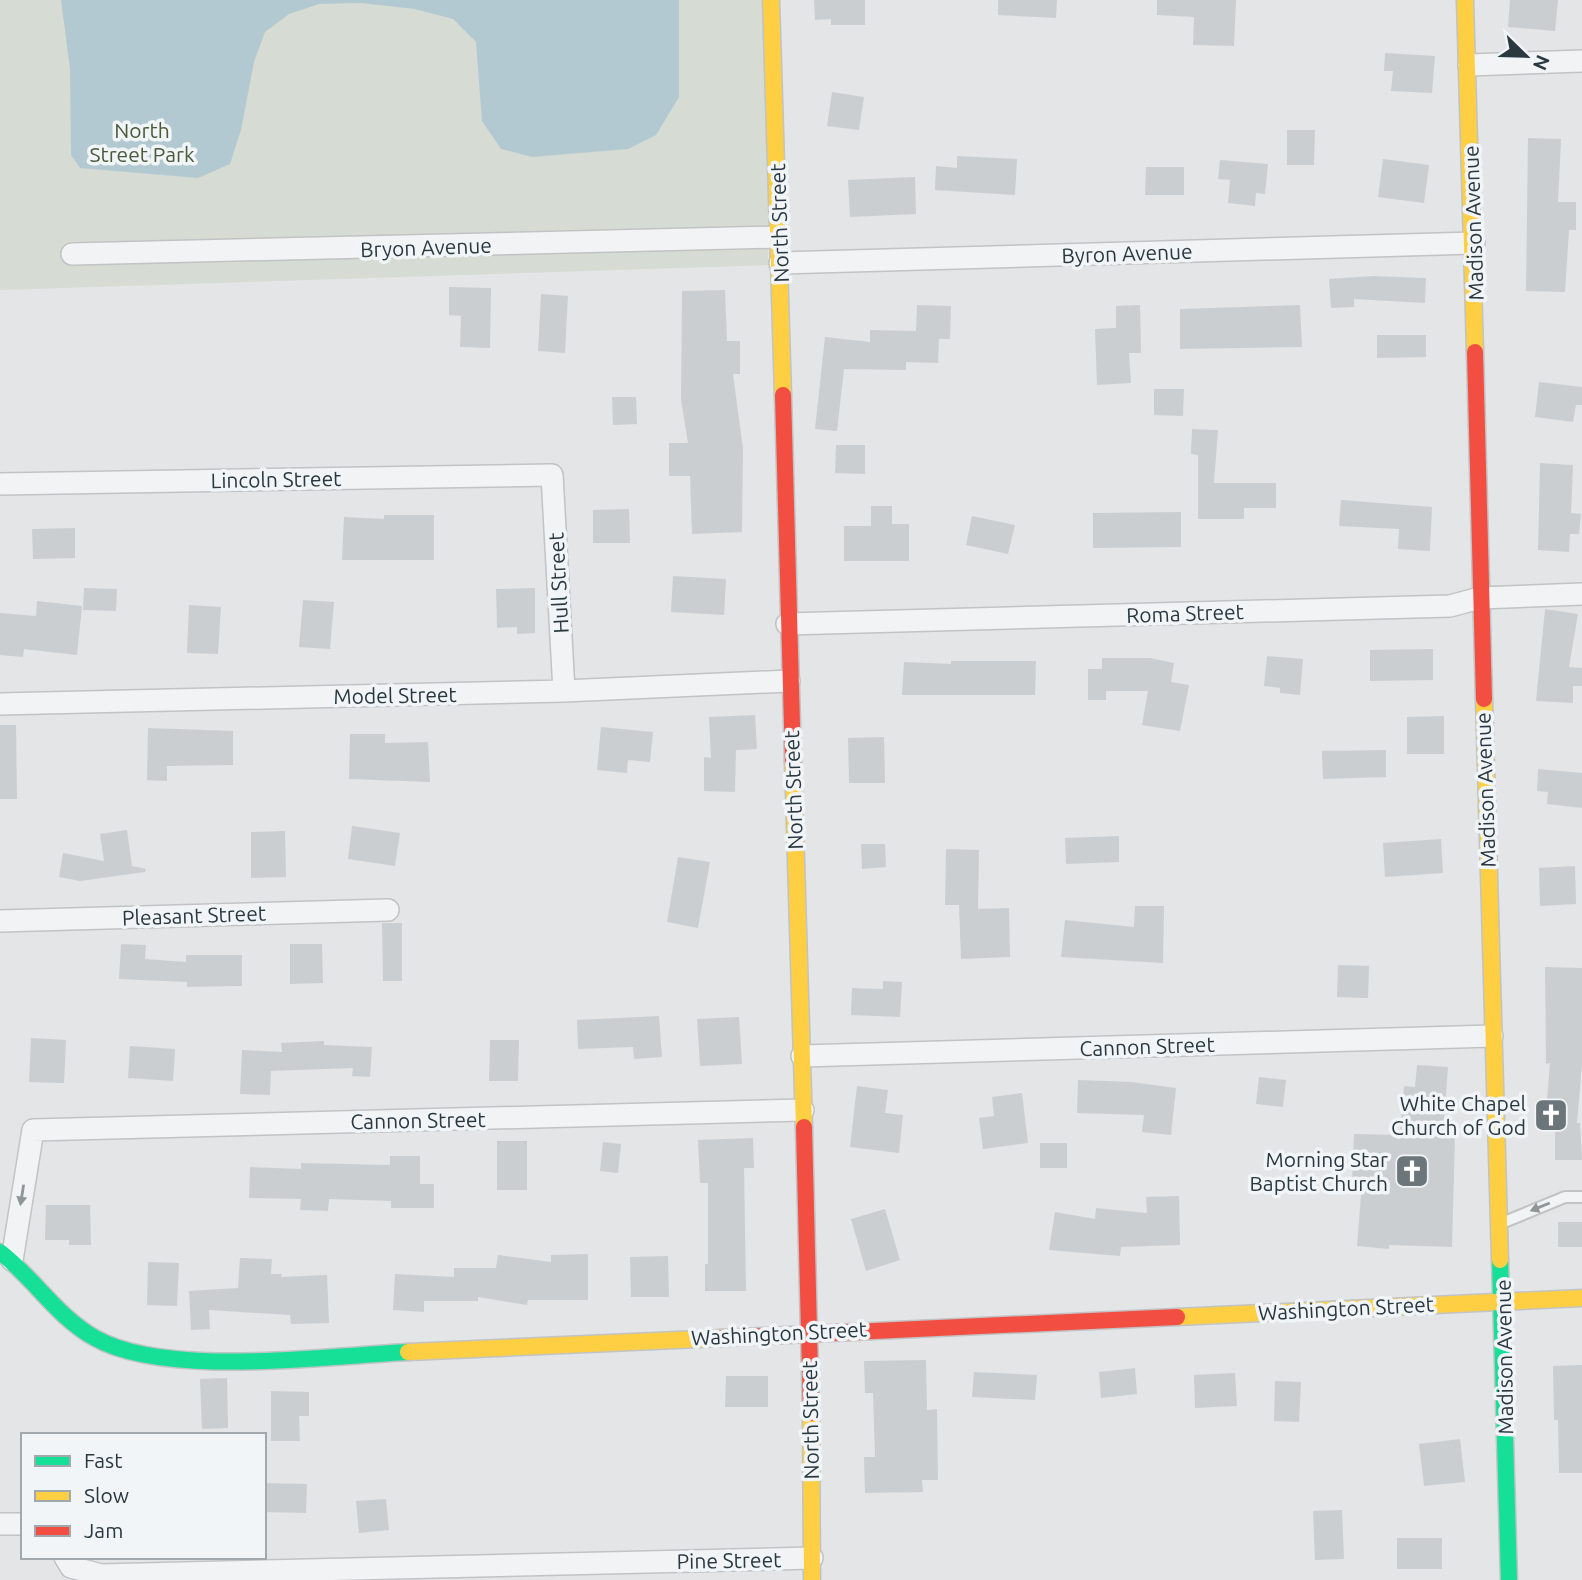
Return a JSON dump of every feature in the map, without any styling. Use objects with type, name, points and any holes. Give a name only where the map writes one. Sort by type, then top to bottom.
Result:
[{"type":"street","name":"North Street","points":[[771,0],[780,263],[787,624],[810,1332],[812,1580]]},
{"type":"street","name":"Madison Avenue","points":[[1465,0],[1474,243],[1480,598],[1492,1036],[1503,1301],[1509,1580]]},
{"type":"street","points":[[1469,65],[1582,61]]},
{"type":"street","name":"Bryon Avenue","points":[[72,254],[779,237]]},
{"type":"street","name":"Byron Avenue","points":[[780,263],[1474,243]]},
{"type":"street","name":"Lincoln Street","points":[[0,484],[552,475]]},
{"type":"street","name":"Hull Street","points":[[552,475],[564,691]]},
{"type":"street","name":"Roma Street","points":[[787,624],[1450,606],[1480,598],[1582,594]]},
{"type":"street","name":"Model Street","points":[[0,704],[564,691],[789,681]]},
{"type":"street","name":"Pleasant Street","points":[[0,921],[388,910]]},
{"type":"street","name":"Cannon Street","points":[[802,1056],[1492,1036]]},
{"type":"street","name":"Cannon Street","points":[[6,1256],[33,1130],[803,1110]]},
{"type":"street","name":"Washington Street","points":[[6,1256],[78,1327],[117,1350],[167,1360],[222,1361],[1582,1298]]},
{"type":"street","points":[[0,1524],[21,1524]]},
{"type":"street","name":"Pine Street","points":[[66,1559],[71,1567],[101,1575],[812,1558]]},
{"type":"lane","points":[[1500,1224],[1565,1197],[1582,1197]]},
{"type":"green space","name":"North Street Park","points":[[0,0],[771,0],[768,265],[0,290]]},
{"type":"water","points":[[61,0],[679,0],[679,97],[656,135],[628,149],[532,157],[501,149],[482,121],[476,42],[453,19],[415,9],[361,3],[319,4],[289,14],[265,32],[254,62],[241,130],[230,164],[198,178],[80,168],[71,155],[70,69]]},
{"type":"building","points":[[814,0],[865,0],[865,25],[831,25],[831,19],[815,20]]},
{"type":"building","points":[[998,0],[1057,0],[1056,18],[998,15]]},
{"type":"building","points":[[1157,0],[1236,0],[1234,46],[1193,45],[1194,17],[1157,15]]},
{"type":"building","points":[[1510,0],[1558,0],[1555,31],[1508,27]]},
{"type":"building","points":[[1385,53],[1435,56],[1432,93],[1391,91],[1393,71],[1384,71]]},
{"type":"building","points":[[832,92],[864,97],[859,130],[827,126]]},
{"type":"building","points":[[1287,130],[1315,130],[1314,165],[1287,165]]},
{"type":"building","points":[[1528,138],[1561,139],[1558,202],[1576,202],[1576,230],[1569,230],[1565,292],[1526,291]]},
{"type":"building","points":[[957,156],[1017,159],[1015,195],[935,190],[936,166],[957,168]]},
{"type":"building","points":[[1383,159],[1429,165],[1424,203],[1378,197]]},
{"type":"building","points":[[1220,160],[1268,164],[1265,194],[1256,193],[1255,206],[1228,203],[1230,180],[1218,179]]},
{"type":"building","points":[[1146,167],[1184,167],[1184,195],[1145,195]]},
{"type":"building","points":[[915,177],[916,214],[850,217],[848,180]]},
{"type":"building","points":[[1373,276],[1426,278],[1425,303],[1354,299],[1354,307],[1331,308],[1329,279]]},
{"type":"building","points":[[449,287],[491,288],[490,348],[460,347],[461,316],[449,315]]},
{"type":"building","points":[[725,290],[727,341],[740,341],[740,374],[733,374],[743,449],[742,532],[692,534],[690,476],[669,476],[669,443],[688,443],[681,400],[682,291]]},
{"type":"building","points":[[541,294],[568,296],[565,353],[538,351]]},
{"type":"building","points":[[917,305],[951,306],[950,339],[939,339],[938,363],[906,362],[906,370],[844,369],[837,431],[815,429],[825,337],[870,342],[870,330],[916,331]]},
{"type":"building","points":[[1140,305],[1141,353],[1129,353],[1131,383],[1097,385],[1095,329],[1116,328],[1116,306]]},
{"type":"building","points":[[1300,305],[1302,347],[1180,349],[1180,309]]},
{"type":"building","points":[[1377,335],[1426,335],[1426,357],[1377,358]]},
{"type":"building","points":[[1539,382],[1582,387],[1582,405],[1576,405],[1573,422],[1535,417]]},
{"type":"building","points":[[1154,389],[1184,389],[1183,416],[1154,415]]},
{"type":"building","points":[[612,397],[636,397],[637,424],[613,425]]},
{"type":"building","points":[[1192,429],[1218,430],[1214,483],[1276,483],[1276,508],[1244,508],[1244,519],[1198,519],[1198,455],[1191,454]]},
{"type":"building","points":[[836,445],[865,445],[865,474],[835,473]]},
{"type":"building","points":[[1540,463],[1573,465],[1571,513],[1581,514],[1579,534],[1570,534],[1569,552],[1538,550]]},
{"type":"building","points":[[1341,500],[1432,507],[1430,551],[1398,549],[1399,529],[1339,526]]},
{"type":"building","points":[[871,506],[892,506],[892,524],[909,524],[909,561],[844,561],[844,526],[871,526]]},
{"type":"building","points":[[629,509],[630,543],[593,543],[593,510]]},
{"type":"building","points":[[1181,512],[1181,547],[1093,548],[1093,513]]},
{"type":"building","points":[[384,515],[434,515],[434,560],[342,560],[344,517],[384,519]]},
{"type":"building","points":[[972,516],[1015,525],[1008,554],[966,545]]},
{"type":"building","points":[[75,528],[75,558],[33,559],[32,529]]},
{"type":"building","points":[[673,576],[726,579],[724,615],[671,612]]},
{"type":"building","points":[[84,588],[117,589],[116,611],[83,610]]},
{"type":"building","points":[[535,588],[535,633],[517,634],[517,627],[497,628],[496,589]]},
{"type":"building","points":[[303,600],[334,602],[330,649],[299,647]]},
{"type":"building","points":[[37,601],[82,606],[77,655],[24,649],[23,657],[0,655],[0,613],[36,616]]},
{"type":"building","points":[[189,605],[221,607],[218,654],[187,653]]},
{"type":"building","points":[[1545,609],[1578,614],[1569,667],[1582,668],[1582,686],[1573,686],[1573,703],[1536,701]]},
{"type":"building","points":[[1433,649],[1433,680],[1370,681],[1370,650]]},
{"type":"building","points":[[1267,656],[1303,659],[1300,695],[1280,693],[1280,688],[1264,686]]},
{"type":"building","points":[[1102,658],[1150,658],[1174,663],[1171,682],[1189,685],[1180,731],[1142,725],[1148,691],[1106,691],[1106,700],[1088,700],[1088,669],[1102,669]]},
{"type":"building","points":[[951,661],[1036,661],[1035,695],[902,695],[904,662],[951,664]]},
{"type":"building","points":[[755,715],[757,749],[736,750],[735,792],[704,791],[704,757],[711,758],[709,717]]},
{"type":"building","points":[[1444,716],[1444,754],[1407,754],[1407,717]]},
{"type":"building","points":[[0,725],[16,725],[17,799],[0,799]]},
{"type":"building","points":[[601,727],[653,732],[650,762],[628,760],[627,773],[597,770]]},
{"type":"building","points":[[148,728],[233,731],[233,765],[167,766],[167,781],[147,780]]},
{"type":"building","points":[[350,734],[385,734],[385,743],[428,742],[430,782],[349,779]]},
{"type":"building","points":[[884,737],[885,783],[849,783],[848,738]]},
{"type":"building","points":[[1386,750],[1386,777],[1323,779],[1322,751]]},
{"type":"building","points":[[1538,769],[1582,773],[1582,808],[1547,804],[1548,792],[1537,791]]},
{"type":"building","points":[[352,826],[400,833],[395,866],[348,859]]},
{"type":"building","points":[[127,830],[132,866],[146,869],[145,872],[80,881],[59,877],[63,853],[104,861],[100,834]]},
{"type":"building","points":[[285,831],[286,877],[251,878],[251,832]]},
{"type":"building","points":[[1119,836],[1119,862],[1066,864],[1065,838]]},
{"type":"building","points":[[1441,839],[1443,873],[1385,877],[1383,843]]},
{"type":"building","points":[[861,844],[885,844],[886,867],[862,869]]},
{"type":"building","points":[[946,849],[979,850],[978,909],[1009,908],[1010,957],[961,959],[959,905],[945,905]]},
{"type":"building","points":[[678,857],[710,862],[698,928],[667,922]]},
{"type":"building","points":[[1575,866],[1576,904],[1540,906],[1539,868]]},
{"type":"building","points":[[1135,906],[1164,906],[1163,963],[1061,957],[1065,920],[1134,927]]},
{"type":"building","points":[[382,923],[402,923],[402,981],[383,981]]},
{"type":"building","points":[[121,944],[146,945],[145,959],[186,962],[186,955],[242,955],[242,986],[187,987],[187,982],[119,979]]},
{"type":"building","points":[[290,944],[322,944],[323,983],[290,984]]},
{"type":"building","points":[[1338,965],[1369,966],[1368,998],[1337,997]]},
{"type":"building","points":[[1545,967],[1582,968],[1582,1065],[1577,1123],[1580,1123],[1582,1160],[1555,1160],[1555,1113],[1546,1113],[1550,1063],[1546,1064]]},
{"type":"building","points":[[883,981],[902,982],[900,1017],[851,1015],[852,988],[883,989]]},
{"type":"building","points":[[659,1016],[662,1057],[634,1059],[633,1047],[578,1049],[577,1020]]},
{"type":"building","points":[[739,1017],[742,1064],[700,1066],[697,1019]]},
{"type":"building","points":[[31,1038],[66,1040],[64,1083],[29,1082]]},
{"type":"building","points":[[490,1040],[519,1040],[518,1081],[489,1081]]},
{"type":"building","points":[[324,1041],[324,1045],[372,1047],[370,1077],[352,1076],[353,1068],[271,1071],[270,1095],[240,1094],[242,1050],[282,1052],[281,1043]]},
{"type":"building","points":[[130,1046],[175,1049],[173,1081],[128,1078]]},
{"type":"building","points":[[1417,1065],[1448,1067],[1443,1136],[1455,1137],[1452,1247],[1389,1245],[1389,1249],[1357,1246],[1362,1183],[1352,1183],[1354,1134],[1400,1135],[1404,1086],[1415,1087]]},
{"type":"building","points":[[1259,1077],[1286,1080],[1283,1107],[1256,1104]]},
{"type":"building","points":[[1078,1080],[1132,1082],[1176,1088],[1171,1135],[1142,1132],[1144,1115],[1077,1113]]},
{"type":"building","points":[[857,1086],[888,1090],[885,1113],[903,1115],[899,1153],[850,1147]]},
{"type":"building","points":[[1022,1093],[1028,1143],[983,1149],[979,1118],[994,1116],[992,1097]]},
{"type":"building","points":[[753,1138],[754,1168],[744,1168],[746,1291],[705,1291],[705,1264],[708,1264],[708,1183],[700,1183],[698,1140]]},
{"type":"building","points":[[497,1141],[527,1141],[527,1190],[497,1190]]},
{"type":"building","points":[[603,1142],[621,1144],[618,1173],[600,1171]]},
{"type":"building","points":[[1040,1143],[1067,1143],[1067,1168],[1040,1168]]},
{"type":"building","points":[[390,1156],[420,1156],[420,1184],[434,1184],[434,1208],[391,1208],[391,1201],[329,1199],[328,1211],[300,1210],[301,1199],[249,1198],[250,1167],[301,1169],[301,1163],[390,1165]]},
{"type":"building","points":[[1179,1196],[1180,1245],[1121,1247],[1120,1256],[1049,1250],[1055,1212],[1095,1219],[1096,1208],[1147,1213],[1146,1197]]},
{"type":"building","points":[[46,1205],[90,1205],[91,1245],[69,1245],[69,1240],[45,1240]]},
{"type":"building","points":[[885,1209],[900,1260],[866,1271],[851,1219]]},
{"type":"building","points":[[1558,1222],[1582,1222],[1582,1247],[1558,1247]]},
{"type":"building","points":[[588,1254],[588,1300],[528,1300],[527,1305],[478,1297],[478,1301],[424,1301],[424,1312],[393,1310],[395,1274],[454,1277],[454,1268],[496,1268],[498,1255],[551,1262],[551,1255]]},
{"type":"building","points":[[668,1256],[669,1297],[631,1297],[630,1257]]},
{"type":"building","points":[[240,1258],[272,1259],[271,1274],[282,1274],[281,1277],[327,1275],[329,1323],[291,1324],[290,1315],[209,1310],[210,1329],[191,1330],[189,1291],[238,1288]]},
{"type":"building","points":[[148,1262],[179,1263],[177,1306],[147,1305]]},
{"type":"building","points":[[926,1360],[927,1410],[937,1409],[938,1480],[922,1480],[923,1492],[865,1493],[864,1457],[875,1457],[873,1393],[865,1393],[864,1361]]},
{"type":"building","points":[[1582,1365],[1582,1473],[1559,1473],[1553,1366]]},
{"type":"building","points":[[1135,1368],[1137,1394],[1101,1398],[1099,1372]]},
{"type":"building","points":[[974,1372],[1037,1375],[1035,1400],[972,1397]]},
{"type":"building","points":[[1235,1373],[1237,1406],[1195,1408],[1194,1375]]},
{"type":"building","points":[[726,1376],[768,1376],[768,1407],[725,1407]]},
{"type":"building","points":[[227,1378],[228,1428],[202,1429],[200,1379]]},
{"type":"building","points":[[1275,1381],[1301,1382],[1299,1422],[1274,1421]]},
{"type":"building","points":[[271,1391],[309,1392],[309,1416],[299,1416],[300,1441],[271,1441]]},
{"type":"building","points":[[1460,1439],[1465,1482],[1424,1486],[1419,1444]]},
{"type":"building","points":[[266,1483],[307,1484],[306,1513],[266,1512]]},
{"type":"building","points":[[386,1499],[389,1530],[359,1533],[356,1501]]},
{"type":"building","points":[[1342,1510],[1344,1559],[1315,1560],[1313,1511]]},
{"type":"building","points":[[1397,1538],[1442,1538],[1442,1569],[1397,1569]]},
{"type":"traffic: fast","points":[[0,1252],[81,1329],[125,1350],[162,1358],[204,1361],[292,1360],[408,1352]]},
{"type":"traffic: fast","points":[[1500,1260],[1509,1580]]},
{"type":"traffic: slow","points":[[771,0],[783,395]]},
{"type":"traffic: slow","points":[[1465,0],[1475,352]]},
{"type":"traffic: slow","points":[[1484,699],[1500,1260]]},
{"type":"traffic: slow","points":[[793,761],[804,1127]]},
{"type":"traffic: slow","points":[[1177,1317],[1582,1298]]},
{"type":"traffic: slow","points":[[408,1352],[722,1338]]},
{"type":"traffic: slow","points":[[811,1413],[812,1580]]},
{"type":"traffic: jam","points":[[1475,352],[1484,699]]},
{"type":"traffic: jam","points":[[783,395],[793,761]]},
{"type":"traffic: jam","points":[[804,1127],[811,1413]]},
{"type":"traffic: jam","points":[[722,1338],[1177,1317]]},
{"type":"place","name":"White Chapel Church of God","points":[[1551,1115]]},
{"type":"place","name":"Morning Star Baptist Church","points":[[1412,1171]]}]
